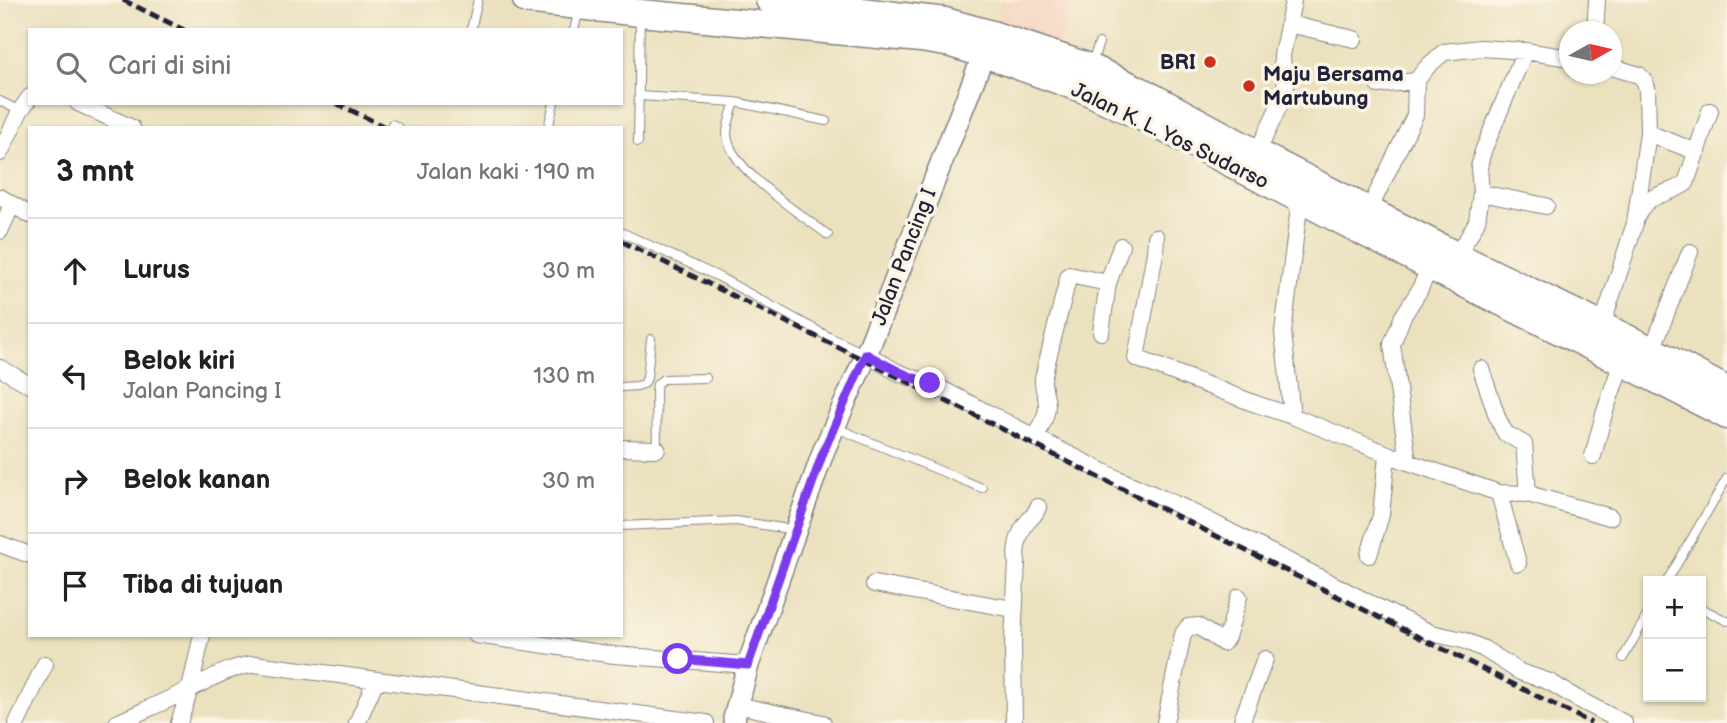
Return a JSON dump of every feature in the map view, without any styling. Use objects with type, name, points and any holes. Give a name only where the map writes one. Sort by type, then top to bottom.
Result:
[{"type":"highway","name":"Jalan K. L. Yos Sudarso","points":[[526,0],[578,12],[640,13],[951,44],[988,44],[1090,67],[1140,90],[1243,154],[1300,200],[1727,416]]},
{"type":"highway","name":"Jalan K. L. Yos Sudarso","points":[[783,1],[945,21],[1143,118],[1243,154],[1369,210],[1727,390]]},
{"type":"main road","name":"Jalan Pancing I","points":[[733,718],[748,665],[824,450],[866,354],[988,44]]},
{"type":"street","points":[[1243,154],[1286,91],[1282,63],[1293,0]]},
{"type":"street","points":[[1596,21],[1597,0]]},
{"type":"street","points":[[1289,24],[1354,39]]},
{"type":"street","points":[[1369,210],[1415,115],[1416,81],[1444,52],[1481,48],[1559,56]]},
{"type":"street","points":[[1456,255],[1477,221],[1481,193],[1479,167],[1483,151],[1525,51]]},
{"type":"street","points":[[1622,69],[1639,75],[1647,88],[1648,133],[1635,223]]},
{"type":"street","points":[[1378,85],[1416,81]]},
{"type":"street","points":[[0,153],[28,100]]},
{"type":"street","points":[[82,105],[128,126]]},
{"type":"street","points":[[1602,326],[1640,210],[1649,200],[1686,183],[1710,111]]},
{"type":"street","points":[[1648,133],[1697,152]]},
{"type":"street","points":[[1481,193],[1546,206]]},
{"type":"street","points":[[1293,416],[1283,331],[1300,200]]},
{"type":"street","points":[[0,231],[6,201],[28,214]]},
{"type":"street","points":[[1156,237],[1136,358],[1293,416],[1408,463],[1499,493],[1528,494],[1610,517]]},
{"type":"street","points":[[1101,332],[1108,284],[1121,246]]},
{"type":"street","points":[[1652,350],[1690,252]]},
{"type":"street","points":[[1408,463],[1392,344],[1403,316],[1430,267]]},
{"type":"street","points":[[1036,438],[1047,406],[1043,377],[1069,275],[1108,284]]},
{"type":"street","points":[[866,354],[897,372],[930,383],[1116,478],[1182,507],[1432,633],[1463,640],[1484,649],[1520,672],[1550,682],[1624,723]]},
{"type":"street","points":[[1593,456],[1622,362]]},
{"type":"street","points":[[0,368],[28,384]]},
{"type":"street","points":[[1481,369],[1505,433],[1524,444],[1528,494]]},
{"type":"street","points":[[623,448],[657,449]]},
{"type":"street","points":[[1369,555],[1381,515],[1387,455]]},
{"type":"street","points":[[1499,493],[1517,562]]},
{"type":"street","points":[[1014,723],[1015,553],[1021,534],[1038,507]]},
{"type":"street","points":[[0,544],[28,554]]},
{"type":"street","points":[[874,584],[1013,609]]},
{"type":"street","points":[[1165,723],[1182,634],[1188,627],[1198,626],[1223,643],[1239,597]]},
{"type":"street","points":[[179,723],[202,637]]},
{"type":"street","points":[[490,637],[614,655],[748,665]]},
{"type":"street","points":[[1241,723],[1265,659]]},
{"type":"street","points":[[17,723],[45,664]]},
{"type":"street","points":[[117,723],[216,675],[255,664],[706,723]]},
{"type":"street","points":[[356,723],[376,680]]},
{"type":"street","points":[[733,718],[823,723]]},
{"type":"lane","points":[[471,28],[478,0]]},
{"type":"lane","points":[[638,142],[640,13]]},
{"type":"lane","points":[[1090,67],[1099,43]]},
{"type":"lane","points":[[639,96],[735,102],[826,121]]},
{"type":"lane","points":[[0,101],[20,111]]},
{"type":"lane","points":[[735,102],[727,133],[730,149],[745,170],[828,235]]},
{"type":"lane","points":[[548,126],[554,105]]},
{"type":"lane","points":[[623,233],[719,277],[829,337],[866,354]]},
{"type":"lane","points":[[623,387],[644,384],[651,339]]},
{"type":"lane","points":[[657,449],[657,384],[663,379],[705,378]]},
{"type":"lane","points":[[834,427],[982,488]]},
{"type":"lane","points":[[1670,576],[1727,478]]},
{"type":"lane","points":[[623,526],[736,521],[796,530]]},
{"type":"lane","points":[[1706,610],[1727,621]]},
{"type":"lane","points":[[1623,658],[1643,623]]},
{"type":"shaded area","points":[[1002,0],[1072,0],[1058,49],[995,25]]},
{"type":"railway","points":[[123,0],[180,28]]},
{"type":"railway","points":[[340,105],[383,126]]},
{"type":"railway","points":[[623,242],[1591,723]]},
{"type":"place","name":"BRI","points":[[1210,62]]},
{"type":"place","name":"Maju Bersama Martubung","points":[[1249,86]]},
{"type":"route","points":[[678,659],[748,665],[824,450],[866,354],[897,372],[930,383]]}]
